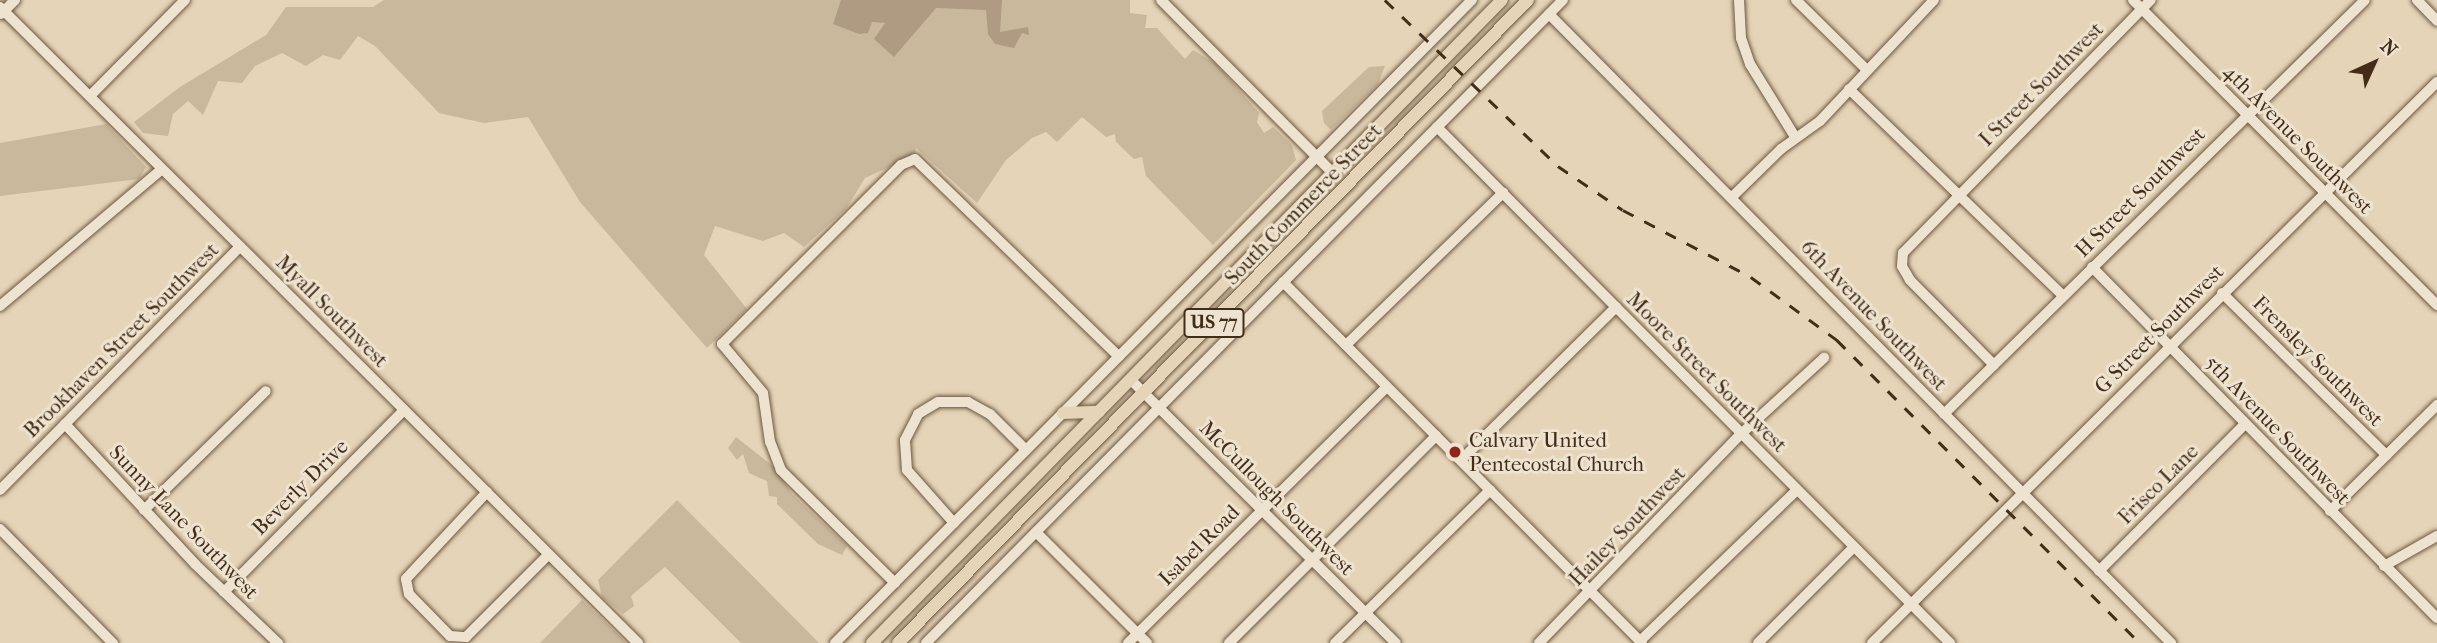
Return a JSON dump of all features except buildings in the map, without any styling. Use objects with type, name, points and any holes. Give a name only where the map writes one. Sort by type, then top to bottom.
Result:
[{"type":"main road","name":"South Commerce Street","points":[[872,643],[1502,0]]},
{"type":"main road","name":"South Commerce Street","points":[[898,643],[1528,0]]},
{"type":"main road","points":[[1312,223],[1334,174]]},
{"type":"main road","points":[[1063,413],[1099,412]]},
{"type":"street","points":[[1,11],[15,0]]},
{"type":"street","points":[[90,96],[185,0]]},
{"type":"street","points":[[1161,0],[1334,174]]},
{"type":"street","points":[[835,643],[1472,0]]},
{"type":"street","points":[[926,643],[1563,0]]},
{"type":"street","points":[[1739,0],[1741,38],[1750,64],[1795,137]]},
{"type":"street","points":[[1796,0],[1867,71]]},
{"type":"street","points":[[1732,198],[1849,89],[1934,0]]},
{"type":"street","name":"4th Avenue Southwest","points":[[2133,0],[2437,305]]},
{"type":"street","name":"I Street Southwest","points":[[1994,365],[1902,266],[1903,253],[2151,0]]},
{"type":"street","name":"H Street Southwest","points":[[1944,414],[2246,114],[2365,0]]},
{"type":"street","points":[[2417,0],[2437,21]]},
{"type":"street","name":"Myall Southwest","points":[[1,11],[90,96],[638,643]]},
{"type":"street","name":"6th Avenue Southwest","points":[[1549,14],[2171,643]]},
{"type":"street","name":"G Street Southwest","points":[[1872,643],[2437,82]]},
{"type":"street","points":[[1849,89],[2063,296]]},
{"type":"street","name":"Moore Street Southwest","points":[[1437,127],[1950,643]]},
{"type":"street","points":[[895,583],[799,491],[777,462],[763,393],[722,344],[910,160],[930,169],[1119,357]]},
{"type":"street","points":[[0,306],[162,169]]},
{"type":"street","points":[[1346,345],[1503,193]]},
{"type":"street","name":"Brookhaven Street Southwest","points":[[0,490],[240,247]]},
{"type":"street","name":"5th Avenue Southwest","points":[[2092,267],[2437,618]]},
{"type":"street","points":[[1283,282],[1641,642],[1797,490]]},
{"type":"street","name":"Frensley Southwest","points":[[2222,293],[2386,455]]},
{"type":"street","points":[[1461,460],[1616,307]]},
{"type":"street","name":"Hailey Southwest","points":[[1539,643],[1741,434],[1824,358]]},
{"type":"street","name":"McCullough Southwest","points":[[1131,380],[1396,643]]},
{"type":"street","name":"Isabel Road","points":[[1128,643],[1387,387]]},
{"type":"street","points":[[144,510],[266,391]]},
{"type":"street","points":[[954,523],[907,470],[905,440],[918,414],[938,402],[968,402],[990,414],[1026,450]]},
{"type":"street","points":[[2330,511],[2437,405]]},
{"type":"street","name":"Beverly Drive","points":[[224,592],[404,410]]},
{"type":"street","name":"Sunny Lane Southwest","points":[[65,424],[144,510],[278,643]]},
{"type":"street","name":"Frisco Lane","points":[[2099,571],[2245,424]]},
{"type":"street","points":[[1229,643],[1436,436]]},
{"type":"street","points":[[1335,643],[1490,490]]},
{"type":"street","points":[[487,492],[406,579],[409,594],[450,636],[466,638],[549,554]]},
{"type":"street","points":[[0,529],[113,643]]},
{"type":"street","points":[[1035,532],[1147,643]]},
{"type":"street","points":[[2384,566],[2437,536]]},
{"type":"street","points":[[1758,643],[1854,547]]},
{"type":"shaded area","points":[[384,0],[1130,0],[1130,13],[1147,15],[1145,28],[1157,28],[1185,59],[1193,50],[1216,64],[1259,113],[1257,122],[1264,133],[1273,127],[1292,145],[1296,160],[1213,245],[1146,176],[1142,157],[1134,159],[1116,142],[1115,134],[1106,137],[1082,117],[1057,142],[1046,132],[1032,138],[1006,160],[977,203],[916,148],[915,155],[865,178],[846,209],[804,247],[784,233],[763,241],[715,226],[704,255],[747,309],[707,348],[580,202],[528,117],[484,123],[439,113],[375,46],[358,36],[340,60],[323,55],[306,66],[282,53],[255,66],[242,83],[218,81],[203,115],[188,101],[173,114],[168,136],[143,133],[134,122],[180,87],[266,35],[286,7],[373,7]]},
{"type":"shaded area","points":[[841,0],[1002,0],[1000,32],[1028,27],[1029,35],[1022,33],[1014,48],[995,44],[988,34],[986,10],[936,8],[894,57],[874,39],[885,23],[872,22],[868,33],[859,34],[833,24]]},
{"type":"shaded area","points":[[1385,66],[1378,84],[1331,130],[1324,123],[1322,111],[1369,67]]},
{"type":"shaded area","points":[[106,124],[146,167],[139,179],[0,196],[0,143]]},
{"type":"shaded area","points":[[736,437],[774,467],[792,494],[847,546],[842,555],[818,544],[777,504],[777,497],[769,496],[767,481],[749,473],[743,454],[737,460],[728,448]]},
{"type":"shaded area","points":[[677,500],[819,643],[741,643],[665,567],[631,596],[634,606],[623,614],[602,597],[598,580]]},
{"type":"shaded area","points":[[582,600],[627,643],[540,643]]},
{"type":"railway","points":[[1385,0],[1558,166],[1623,210],[1751,277],[1837,340],[2140,643]]},
{"type":"place","name":"Calvary United Pentecostal Church","points":[[1455,452]]}]
